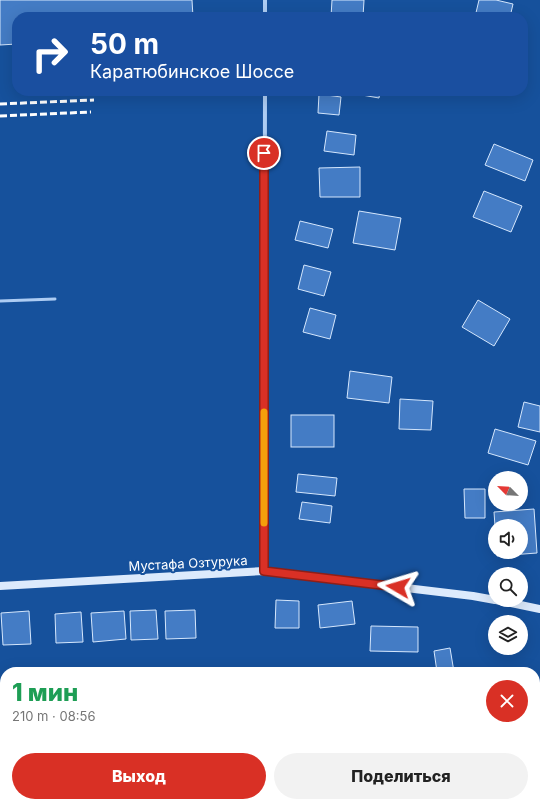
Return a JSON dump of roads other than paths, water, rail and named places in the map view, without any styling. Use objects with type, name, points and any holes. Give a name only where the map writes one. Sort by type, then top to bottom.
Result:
[{"type":"street","points":[[265,0],[265,12]]},
{"type":"street","points":[[264,96],[264,571]]},
{"type":"street","name":"Мустафа Озтурука","points":[[0,586],[264,571],[488,599]]},
{"type":"street","name":"Мустафа Озтурука","points":[[528,607],[540,609]]},
{"type":"lane","points":[[0,301],[55,299]]},
{"type":"railway","points":[[0,104],[94,100]]},
{"type":"railway","points":[[0,116],[91,112]]}]
